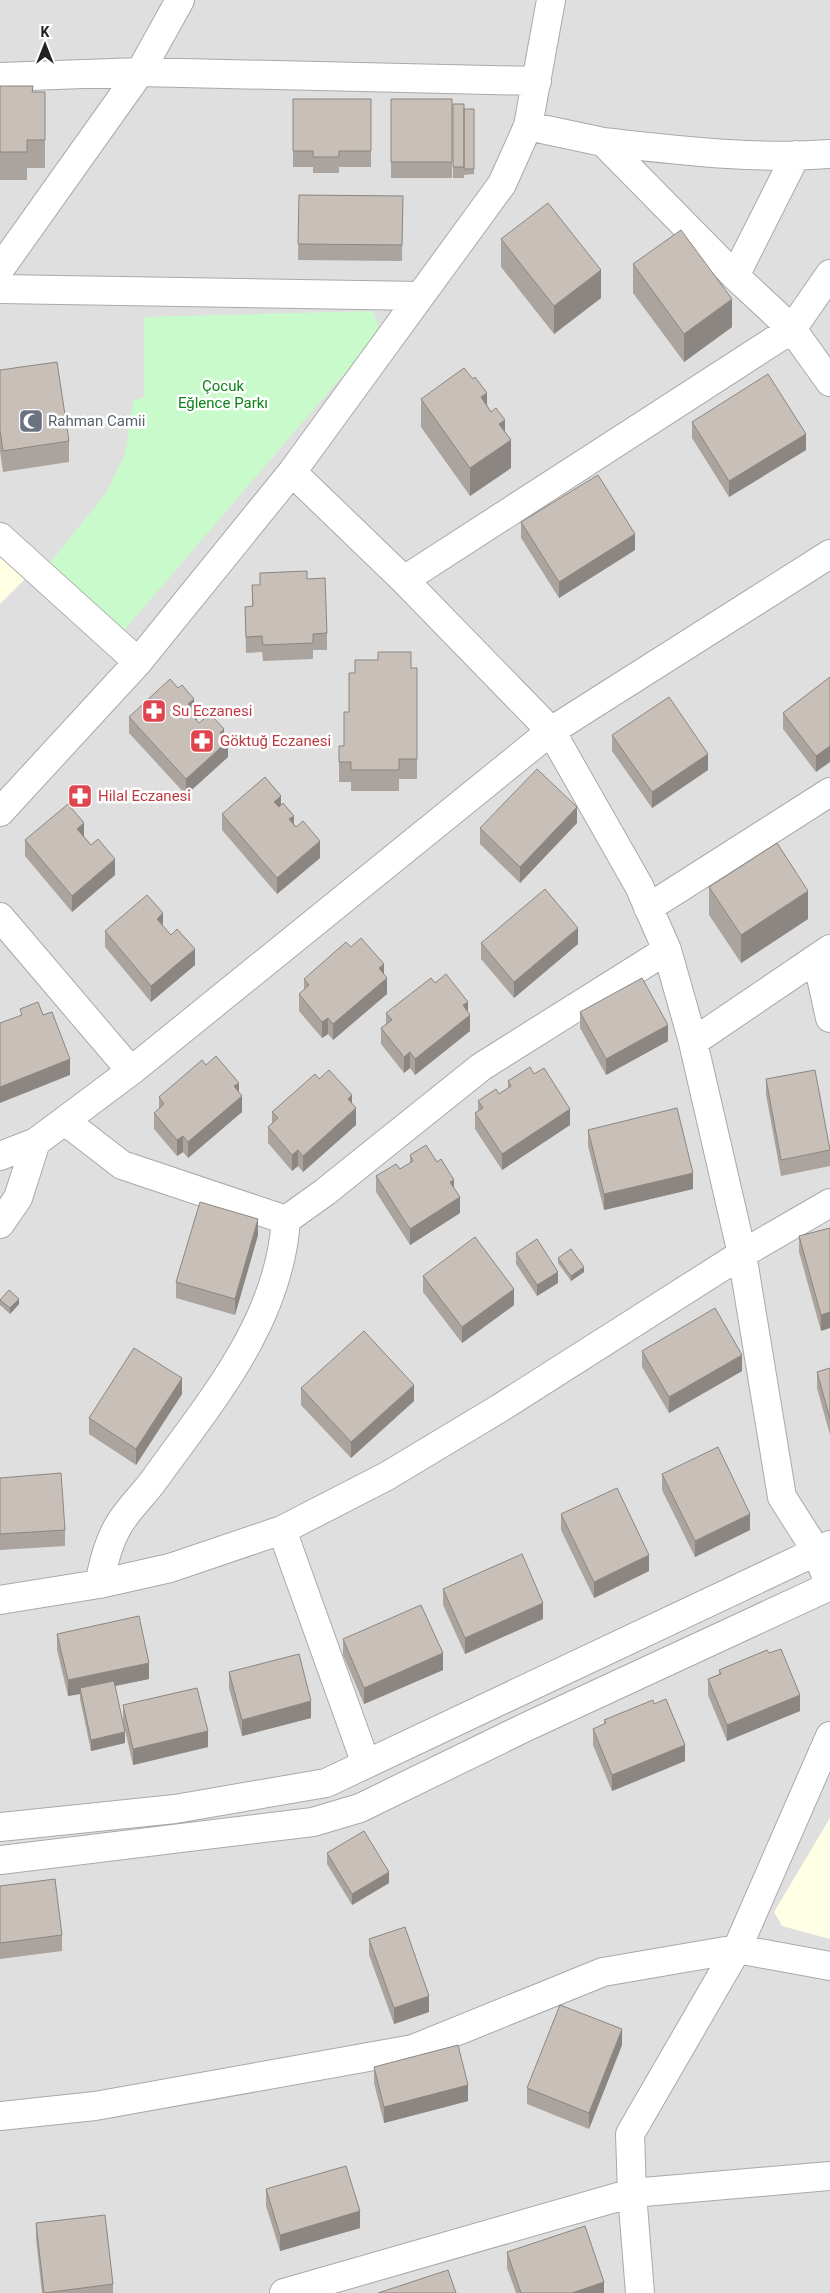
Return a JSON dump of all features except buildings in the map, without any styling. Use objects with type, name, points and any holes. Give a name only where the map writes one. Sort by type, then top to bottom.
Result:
[{"type":"street","points":[[0,270],[140,72],[180,0]]},
{"type":"street","points":[[0,812],[138,662],[292,472],[502,184],[528,126],[551,0]]},
{"type":"street","points":[[0,77],[140,72],[537,81]]},
{"type":"street","points":[[528,126],[603,142],[684,150],[796,155],[830,154]]},
{"type":"street","points":[[603,142],[792,330],[830,382]]},
{"type":"street","points":[[736,276],[796,155]]},
{"type":"street","points":[[404,580],[792,330],[830,274]]},
{"type":"street","points":[[0,289],[420,296]]},
{"type":"street","points":[[0,1860],[313,1822],[360,1808],[526,1727],[830,1586],[823,1548],[782,1497],[742,1254],[693,1042],[667,950],[639,886],[551,731],[404,580],[292,472]]},
{"type":"street","points":[[0,536],[138,662]]},
{"type":"street","points":[[0,1156],[36,1142],[132,1071],[551,731],[830,554]]},
{"type":"street","points":[[648,908],[830,792]]},
{"type":"street","points":[[0,917],[132,1071]]},
{"type":"street","points":[[286,1220],[325,1192],[481,1067],[667,950]]},
{"type":"street","points":[[693,1042],[823,954],[830,1018]]},
{"type":"street","points":[[65,1121],[122,1165],[286,1220]]},
{"type":"street","points":[[0,1224],[18,1198],[36,1142]]},
{"type":"street","points":[[0,1600],[99,1584],[170,1568],[282,1530],[386,1476],[492,1413],[742,1254],[830,1203]]},
{"type":"street","points":[[99,1584],[105,1558],[116,1529],[153,1482],[222,1385],[255,1331],[274,1287],[284,1248],[286,1220]]},
{"type":"street","points":[[282,1530],[366,1764]]},
{"type":"street","points":[[0,1827],[175,1809],[326,1783],[823,1548]]},
{"type":"street","points":[[640,2293],[632,2193],[630,2134],[737,1949],[830,1736]]},
{"type":"street","points":[[0,2116],[95,2106],[413,2050],[603,1972],[737,1949],[830,1966]]},
{"type":"street","points":[[284,2293],[329,2287],[632,2193],[830,2176]]},
{"type":"shaded area","points":[[0,0],[830,0],[830,2293],[0,2293]]},
{"type":"shaded area","points":[[0,557],[25,579],[0,604]]},
{"type":"shaded area","points":[[830,1818],[830,1939],[782,1926],[774,1912]]},
{"type":"green space","name":"Çocuk Eğlence Parkı","points":[[373,311],[380,332],[120,635],[48,565],[107,492],[125,453],[133,401],[144,397],[144,317]]},
{"type":"place","name":"Rahman Camii","points":[[31,421]]},
{"type":"place","name":"Su Eczanesi","points":[[154,711]]},
{"type":"place","name":"Göktuğ Eczanesi","points":[[202,741]]},
{"type":"place","name":"Hilal Eczanesi","points":[[80,796]]}]
